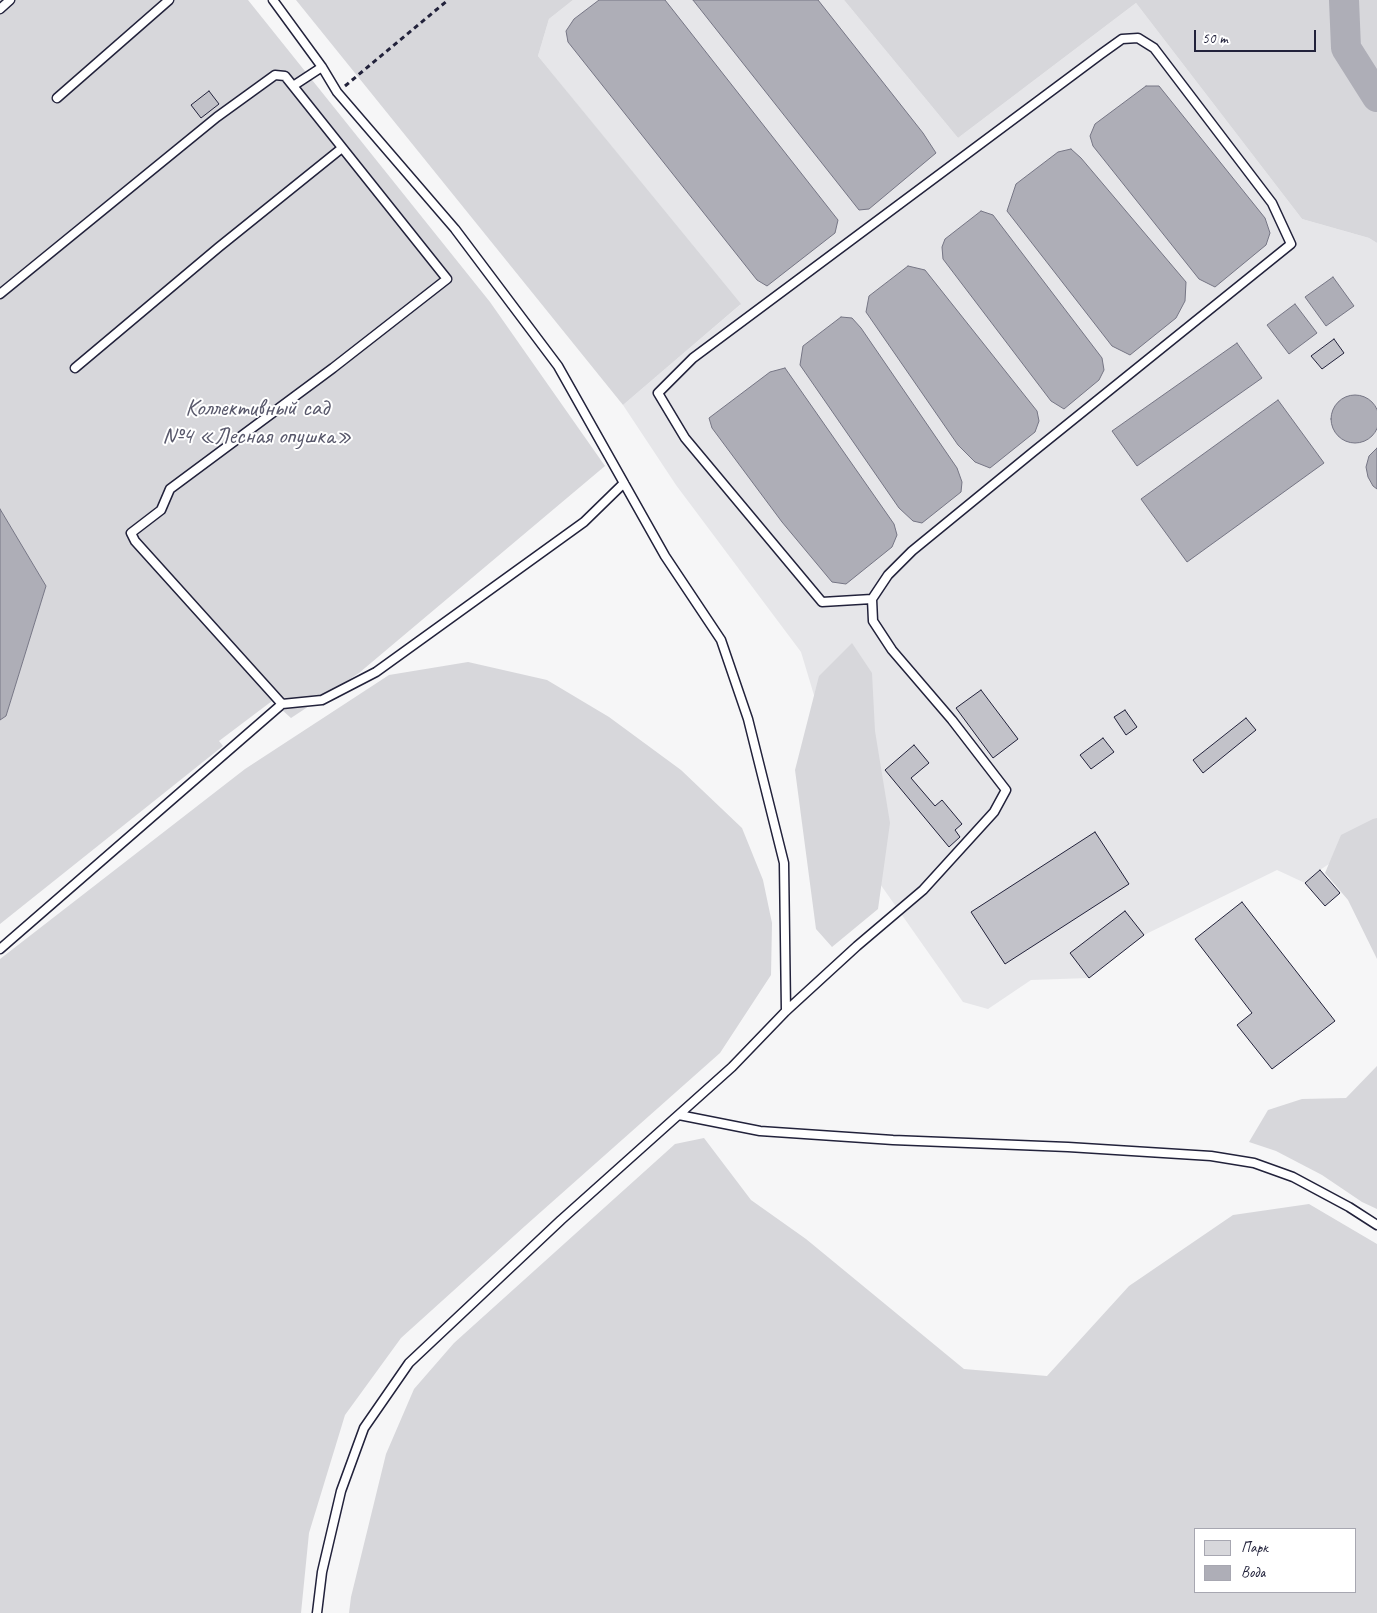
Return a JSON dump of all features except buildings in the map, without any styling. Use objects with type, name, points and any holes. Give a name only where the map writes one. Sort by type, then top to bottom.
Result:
[{"type":"lane","points":[[0,9],[10,0]]},
{"type":"lane","points":[[57,98],[169,0]]},
{"type":"lane","points":[[273,0],[322,67],[337,92],[456,230],[558,366],[665,556],[721,640],[748,719],[784,863],[786,1011]]},
{"type":"lane","points":[[318,1613],[322,1572],[341,1491],[364,1428],[409,1363],[554,1226],[732,1067],[786,1011],[857,946],[923,890],[994,812],[1006,790],[952,720],[892,650],[873,621],[872,599],[888,574],[912,551],[1291,244],[1272,204],[1154,48],[1138,38],[1122,39],[1101,54],[693,358],[658,393],[685,438],[822,602],[872,599]]},
{"type":"lane","points":[[293,86],[322,67]]},
{"type":"lane","points":[[0,294],[217,117],[275,75],[285,76],[447,279],[333,368],[170,489],[161,510],[132,533],[135,542],[282,704]]},
{"type":"lane","points":[[75,368],[219,247],[342,148]]},
{"type":"lane","points":[[0,949],[282,704],[322,700],[376,672],[584,522],[624,483]]},
{"type":"lane","points":[[679,1114],[760,1131],[893,1140],[1068,1146],[1211,1156],[1254,1163],[1293,1177],[1349,1207],[1377,1225]]},
{"type":"path","points":[[337,92],[448,0]]},
{"type":"shaded area","points":[[573,0],[844,0],[958,138],[1136,3],[1302,219],[1369,238],[1377,243],[1377,830],[1320,870],[1305,883],[1277,870],[1144,935],[1089,978],[1031,980],[988,1009],[963,1002],[864,861],[801,652],[676,485],[623,405],[740,305],[538,56],[549,19]]},
{"type":"green space","name":"Коллективный сад №4 «Лесная опушка»","points":[[0,0],[248,0],[490,302],[605,466],[359,673],[291,718],[272,701],[219,741],[223,746],[0,924],[0,720],[6,716],[46,586],[0,509]]},
{"type":"green space","points":[[296,0],[573,0],[549,19],[538,56],[741,304],[623,405]]},
{"type":"green space","points":[[844,0],[1377,0],[1377,243],[1369,238],[1302,219],[1136,3],[958,138]]},
{"type":"green space","points":[[852,643],[872,673],[875,731],[890,823],[878,909],[832,947],[816,929],[795,770],[819,676]]},
{"type":"green space","points":[[468,662],[547,680],[609,717],[681,770],[742,828],[763,880],[772,923],[771,975],[720,1053],[401,1338],[345,1415],[309,1533],[301,1613],[0,1613],[0,959],[245,769],[389,675]]},
{"type":"green space","points":[[1377,818],[1377,959],[1348,900],[1325,873],[1341,835]]},
{"type":"green space","points":[[1377,1066],[1377,1209],[1362,1202],[1322,1175],[1276,1151],[1249,1142],[1268,1110],[1302,1099],[1346,1098]]},
{"type":"green space","points":[[704,1138],[751,1200],[806,1239],[964,1369],[1047,1376],[1129,1286],[1233,1215],[1309,1204],[1377,1244],[1377,1613],[349,1613],[351,1597],[386,1454],[414,1389],[454,1343],[675,1144]]},
{"type":"water","points":[[599,0],[665,0],[838,220],[835,233],[767,286],[757,280],[568,42],[566,31],[574,19]]},
{"type":"water","points":[[693,0],[818,0],[923,133],[936,153],[869,209],[859,210]]},
{"type":"water","points":[[1146,86],[1159,86],[1265,218],[1270,233],[1266,245],[1215,287],[1199,279],[1093,146],[1090,136],[1095,124]]},
{"type":"water","points":[[1071,149],[1081,158],[1186,282],[1185,301],[1176,318],[1130,355],[1112,346],[1007,211],[1016,184],[1058,152]]},
{"type":"water","points":[[981,211],[993,215],[1102,358],[1104,370],[1099,380],[1064,409],[1051,401],[943,259],[942,247],[945,239]]},
{"type":"water","points":[[908,266],[925,270],[1037,411],[1039,421],[1035,432],[990,468],[975,462],[958,445],[866,312],[869,296]]},
{"type":"water","points":[[1333,277],[1354,306],[1326,326],[1305,297]]},
{"type":"water","points":[[1295,304],[1317,333],[1289,354],[1267,325]]},
{"type":"water","points":[[841,317],[852,318],[861,328],[957,468],[962,482],[961,492],[922,523],[913,521],[899,508],[800,365],[803,346]]},
{"type":"water","points":[[1237,343],[1262,378],[1137,466],[1112,431]]},
{"type":"water","points":[[785,368],[894,524],[897,535],[892,547],[846,584],[832,582],[782,522],[712,428],[709,418],[770,372]]},
{"type":"water","points":[[1350,395],[1360,395],[1369,399],[1377,410],[1378,426],[1375,433],[1369,439],[1360,443],[1350,443],[1341,439],[1335,433],[1331,424],[1331,414],[1335,405],[1341,399]]},
{"type":"water","points":[[1278,400],[1324,463],[1187,562],[1141,499]]},
{"type":"water","points":[[1377,448],[1377,489],[1368,477],[1366,467],[1369,456]]},
{"type":"water","points":[[0,509],[46,586],[6,716],[0,720]]},
{"type":"waterway","points":[[1344,0],[1346,48],[1377,97]]}]
